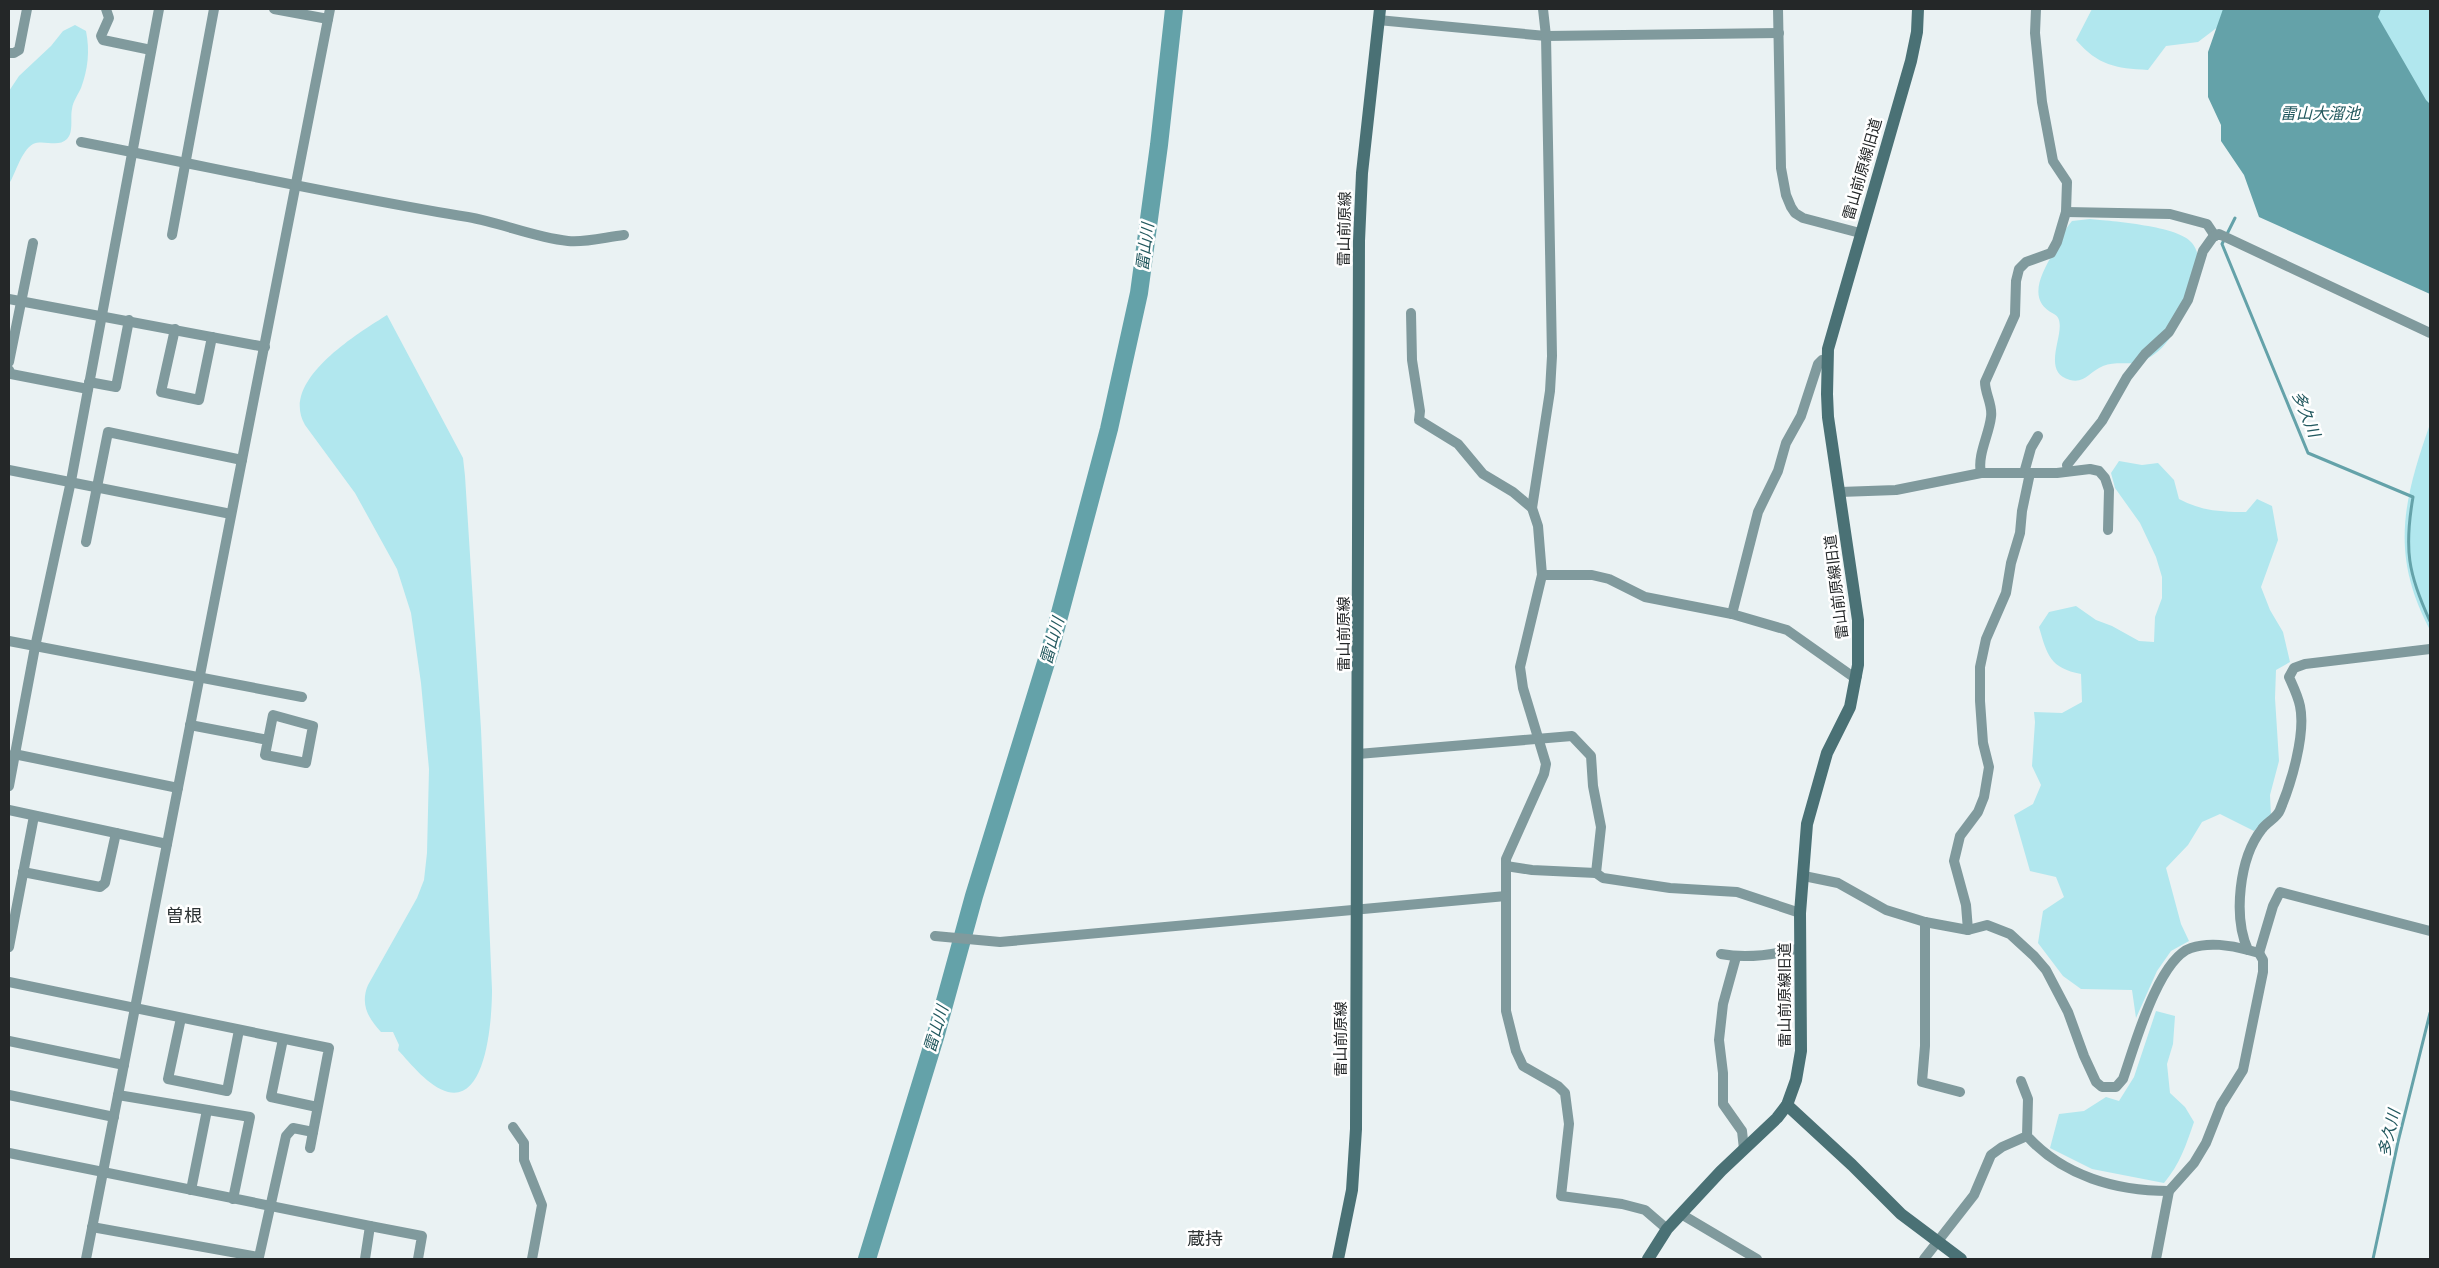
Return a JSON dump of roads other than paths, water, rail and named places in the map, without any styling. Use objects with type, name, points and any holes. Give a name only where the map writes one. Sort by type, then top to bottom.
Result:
[{"type":"street","points":[[9,53],[14,54],[19,50],[27,9]]},
{"type":"street","points":[[106,9],[108,18],[101,36],[102,40],[151,50]]},
{"type":"street","points":[[9,786],[35,647],[71,481],[158,9]]},
{"type":"street","points":[[172,235],[214,9]]},
{"type":"street","points":[[86,1259],[329,14],[274,9]]},
{"type":"street","points":[[1543,9],[1546,36],[1552,356],[1550,391],[1532,508],[1538,526],[1542,575],[1520,666],[1523,688],[1546,764],[1544,774],[1520,824],[1506,859],[1506,1011],[1516,1051],[1523,1066],[1558,1086],[1565,1093],[1569,1124],[1562,1196],[1622,1204],[1645,1210],[1667,1229]]},
{"type":"street","points":[[1778,9],[1780,168],[1786,195],[1795,213],[1803,218],[1860,233]]},
{"type":"street","name":"雷山前原線旧道","points":[[1648,1259],[1667,1229],[1787,1105],[1796,1080],[1801,1051],[1800,913],[1807,824],[1827,753],[1850,707],[1857,676],[1858,620],[1828,417],[1827,361],[1833,329],[1911,61],[1917,32],[1918,9]]},
{"type":"street","points":[[1981,473],[1983,451],[1991,418],[1991,408],[1985,391],[1985,382],[2015,315],[2019,269],[2026,262],[2051,253],[2057,242],[2066,212],[2067,182],[2053,161],[2042,102],[2035,33],[2036,9]]},
{"type":"street","points":[[1379,15],[1546,36],[1779,33]]},
{"type":"street","name":"雷山前原線","points":[[1338,1259],[1352,1190],[1356,1128],[1359,241],[1362,173],[1379,15]]},
{"type":"street","points":[[81,142],[296,184],[379,203],[489,221],[533,236],[570,241],[624,235]]},
{"type":"street","points":[[2066,212],[2170,214],[2207,224],[2221,236],[2430,334]]},
{"type":"street","points":[[2068,470],[2067,465],[2102,421],[2127,378],[2145,354],[2169,332],[2188,300],[2203,251],[2221,236]]},
{"type":"street","points":[[9,362],[33,242]]},
{"type":"street","points":[[9,299],[265,347]]},
{"type":"street","points":[[1411,313],[1412,360],[1420,411],[1419,420],[1458,444],[1483,474],[1513,492],[1532,508]]},
{"type":"street","points":[[9,370],[11,374],[89,386],[116,387],[129,320]]},
{"type":"street","points":[[175,329],[161,392],[199,400],[212,337]]},
{"type":"street","points":[[1732,614],[1758,512],[1778,471],[1786,443],[1801,416],[1818,364],[1822,360],[1827,361]]},
{"type":"street","points":[[86,542],[108,432],[242,460]]},
{"type":"street","points":[[1968,930],[1966,905],[1954,861],[1960,836],[1969,826],[1981,804],[1989,767],[1983,743],[1980,667],[1986,639],[2006,593],[2011,563],[2020,533],[2031,448],[2038,436]]},
{"type":"street","points":[[1840,492],[1896,490],[1981,473],[2027,473],[2090,469],[2099,471],[2105,478],[2109,490],[2108,530]]},
{"type":"street","points":[[9,470],[231,514]]},
{"type":"street","points":[[1542,575],[1592,575],[1609,579],[1645,598],[1732,614],[1787,630],[1852,676],[1857,676]]},
{"type":"street","points":[[9,642],[302,698]]},
{"type":"street","points":[[2248,950],[2240,926],[2240,887],[2254,843],[2262,829],[2279,812],[2298,746],[2302,723],[2300,705],[2289,677],[2294,668],[2305,664],[2430,649]]},
{"type":"street","points":[[273,715],[313,726],[306,763],[266,756],[268,740],[273,715]]},
{"type":"street","points":[[190,725],[268,740]]},
{"type":"street","points":[[1358,754],[1572,736],[1591,756],[1593,786],[1601,827],[1596,873]]},
{"type":"street","points":[[14,754],[178,788]]},
{"type":"street","points":[[9,810],[167,844]]},
{"type":"street","points":[[9,947],[34,816]]},
{"type":"street","points":[[23,872],[100,887],[105,883],[116,833]]},
{"type":"street","points":[[1506,866],[1532,870],[1596,873],[1603,878],[1670,888],[1737,892],[1800,913]]},
{"type":"street","points":[[1804,876],[1838,883],[1886,910],[1925,922],[1968,930],[1988,925],[2001,930],[2018,941],[2046,970],[2058,991],[2096,1082],[2107,1088],[2116,1087],[2123,1079],[2158,985],[2167,968],[2178,956],[2191,948],[2211,946],[2232,946],[2258,952],[2263,960],[2263,972],[2243,1070],[2221,1106],[2206,1143],[2194,1163],[2169,1191],[2156,1259]]},
{"type":"street","points":[[2258,952],[2273,906],[2280,892],[2430,931]]},
{"type":"street","points":[[935,936],[985,942],[1506,896]]},
{"type":"street","points":[[1925,922],[1925,1046],[1922,1082],[1960,1092]]},
{"type":"street","points":[[1721,954],[1736,957],[1775,954],[1800,948]]},
{"type":"street","points":[[1736,957],[1723,1004],[1719,1040],[1723,1073],[1723,1104],[1742,1131],[1744,1149]]},
{"type":"street","points":[[9,982],[329,1048],[310,1148]]},
{"type":"street","points":[[181,1018],[168,1079],[210,1088],[227,1091],[239,1030]]},
{"type":"street","points":[[283,1039],[271,1098],[317,1107]]},
{"type":"street","points":[[9,1041],[124,1064]]},
{"type":"street","points":[[2021,1081],[2028,1099],[2027,1136],[2040,1151],[2067,1170],[2107,1183],[2146,1191],[2169,1191]]},
{"type":"street","points":[[118,1095],[250,1117],[233,1199]]},
{"type":"street","points":[[9,1096],[114,1116]]},
{"type":"street","points":[[1787,1105],[1852,1165],[1901,1214],[1961,1259]]},
{"type":"street","points":[[191,1190],[208,1110]]},
{"type":"street","points":[[513,1127],[524,1143],[524,1160],[542,1205],[532,1259]]},
{"type":"street","points":[[92,1227],[259,1257],[286,1136],[293,1128],[313,1132]]},
{"type":"street","points":[[1924,1259],[1974,1195],[1991,1155],[2002,1147],[2027,1136]]},
{"type":"street","points":[[9,1153],[270,1207],[422,1236],[418,1259]]},
{"type":"street","points":[[1681,1214],[1757,1259]]},
{"type":"street","points":[[366,1259],[370,1226]]},
{"type":"water","name":"雷山大溜池","points":[[2223,9],[2381,9],[2378,17],[2430,104],[2430,294],[2259,217],[2244,175],[2221,141],[2221,125],[2208,97],[2208,52]]},
{"type":"waterway","name":"雷山川","points":[[867,1259],[936,1034],[974,896],[1052,643],[1109,429],[1139,293],[1159,145],[1174,9]]},
{"type":"waterway","name":"多久川","points":[[2235,218],[2222,244],[2308,453],[2413,497],[2409,532],[2410,561],[2417,589],[2430,621]]},
{"type":"waterway","name":"多久川","points":[[2373,1259],[2398,1142],[2430,1013]]},
{"type":"district","name":"曽根","points":[[184,916]]},
{"type":"district","name":"蔵持","points":[[1205,1239]]}]
